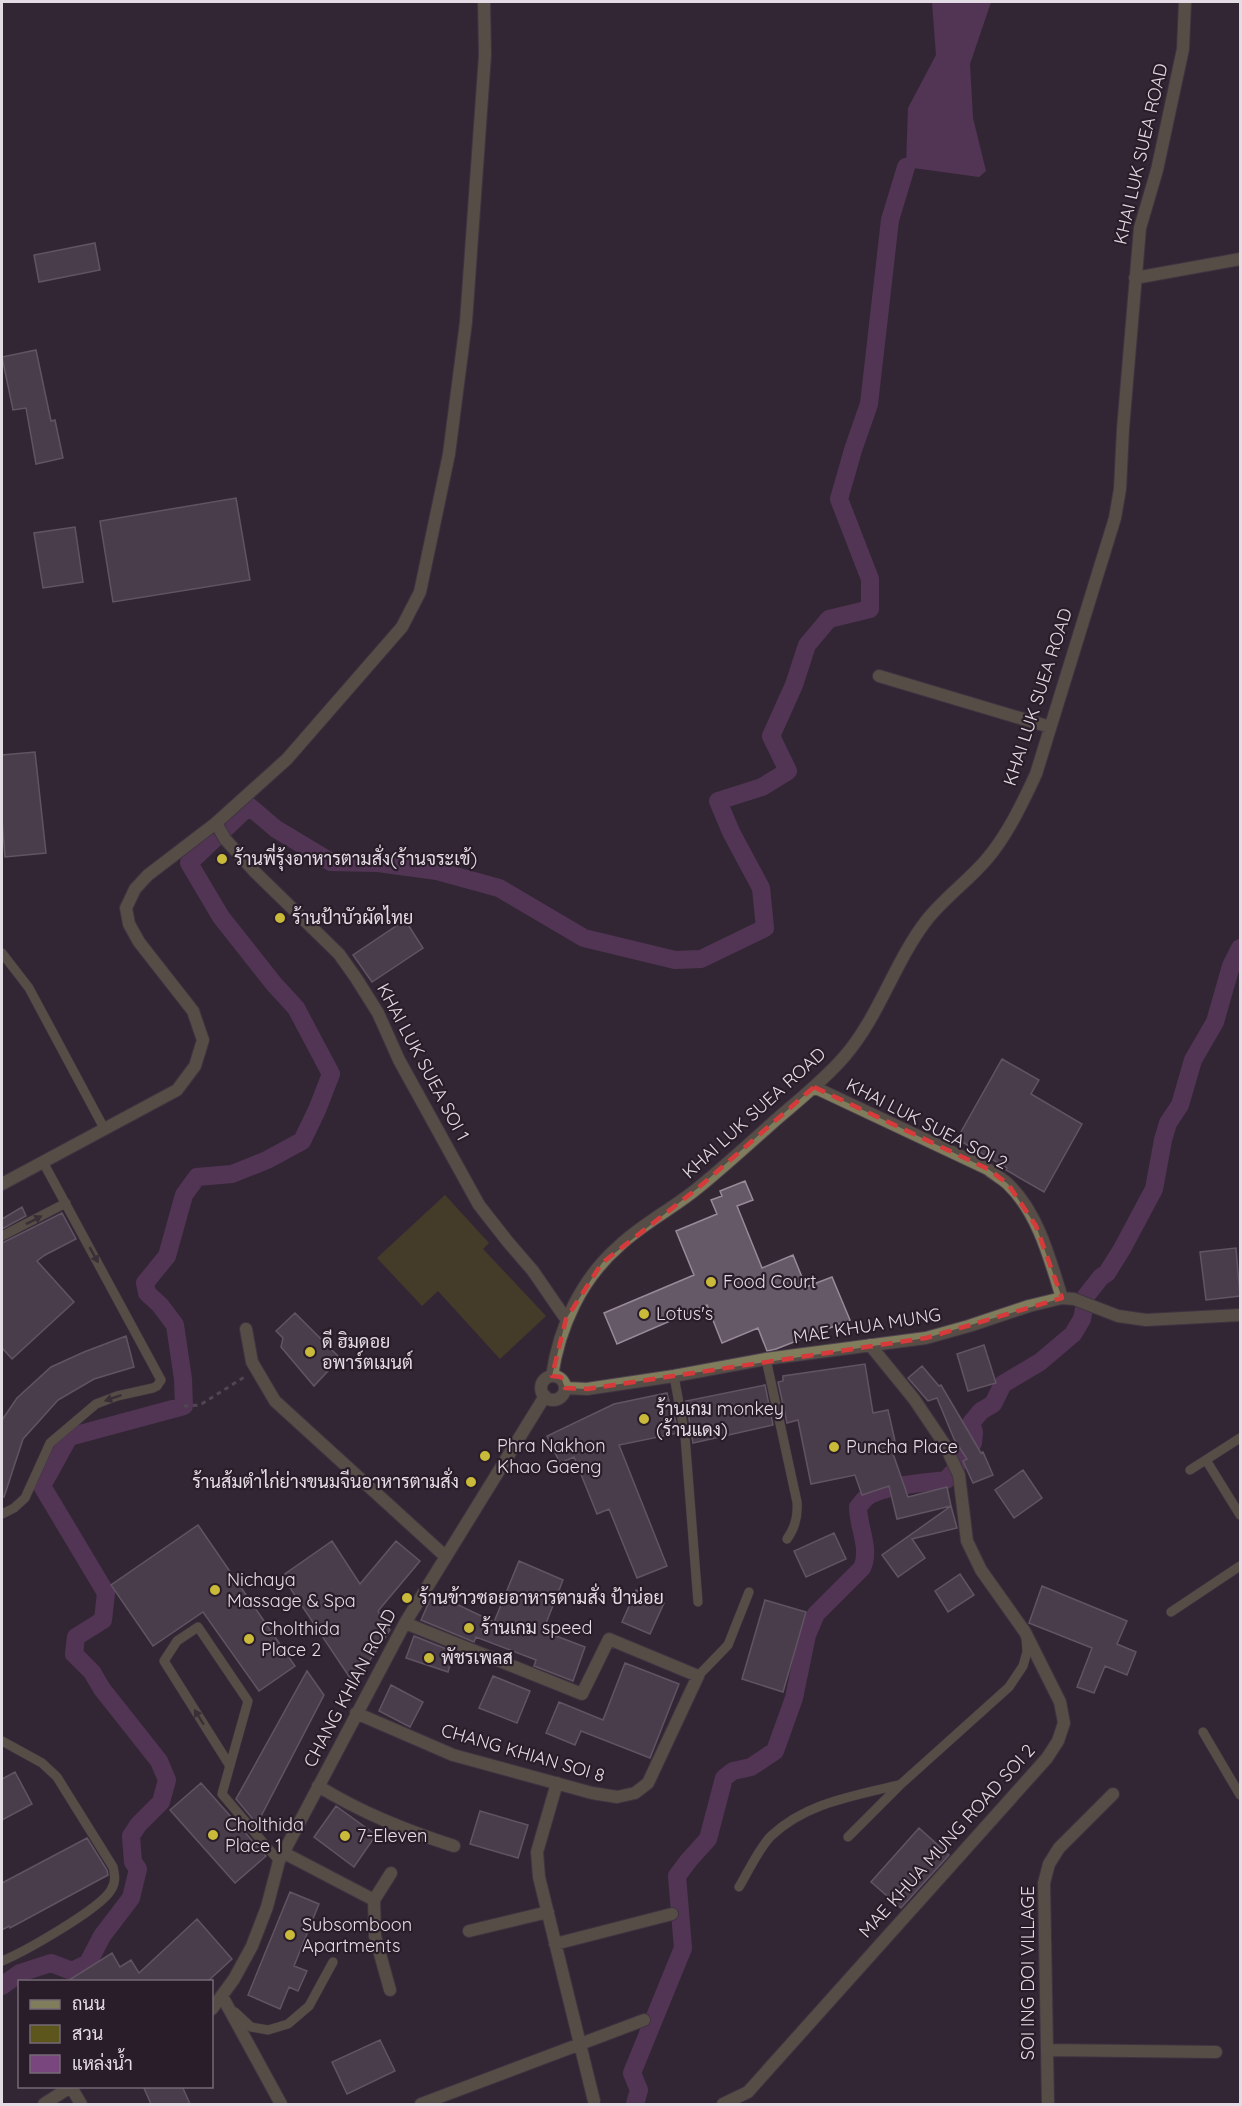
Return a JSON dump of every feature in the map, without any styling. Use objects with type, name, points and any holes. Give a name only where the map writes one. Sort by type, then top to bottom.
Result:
[{"type":"street","points":[[2,1184],[177,1090],[195,1066],[202,1040],[194,1011],[139,942],[129,924],[126,908],[135,889],[148,875],[216,823],[287,759],[402,627],[420,592],[449,454],[466,322],[485,55],[484,2]]},
{"type":"street","name":"KHAI LUK SUEA ROAD","points":[[552,1376],[556,1351],[566,1319],[587,1282],[620,1245],[698,1188],[814,1087],[844,1056],[866,1027],[927,920],[988,859],[1018,812],[1036,774],[1115,518],[1120,489],[1140,228],[1157,170],[1183,49],[1185,2]]},
{"type":"street","points":[[1135,278],[1240,259]]},
{"type":"street","points":[[879,676],[1050,727]]},
{"type":"street","name":"KHAI LUK SUEA SOI 1","points":[[216,823],[225,839],[255,872],[339,954],[356,978],[378,1013],[399,1060],[479,1205],[533,1271],[566,1319]]},
{"type":"street","name":"KHAI LUK SUEA SOI 2","points":[[814,1087],[988,1169],[1008,1184],[1023,1202],[1036,1226],[1062,1298]]},
{"type":"street","name":"MAE KHUA MUNG","points":[[565,1388],[587,1389],[766,1359],[926,1338],[1062,1298],[1074,1299],[1118,1316],[1146,1320],[1240,1315]]},
{"type":"street","points":[[246,1329],[252,1362],[275,1401],[445,1556]]},
{"type":"street","name":"MAE KHUA MUNG ROAD SOI 2","points":[[723,2104],[748,2092],[1047,1758],[1058,1741],[1064,1723],[1060,1702],[1025,1632],[981,1570],[967,1541],[959,1475],[945,1445],[914,1399],[870,1346]]},
{"type":"street","points":[[552,1376],[560,1378],[565,1388],[563,1394],[556,1399],[545,1396],[542,1391],[542,1383],[552,1376]]},
{"type":"street","name":"CHANG KHIAN ROAD","points":[[213,2008],[252,1946],[267,1907],[281,1857],[356,1713],[405,1623],[545,1396]]},
{"type":"street","points":[[405,1623],[582,1694],[609,1639],[698,1676]]},
{"type":"street","name":"CHANG KHIAN SOI 8","points":[[356,1713],[453,1755],[592,1793],[617,1797],[635,1793],[648,1783],[698,1676]]},
{"type":"street","points":[[557,1783],[537,1852],[539,1877],[594,2101]]},
{"type":"street","points":[[318,1786],[370,1815],[407,1831],[454,1846]]},
{"type":"street","name":"SOI ING DOI VILLAGE","points":[[1048,2104],[1044,1883],[1049,1864],[1059,1848],[1113,1794]]},
{"type":"street","points":[[281,1857],[374,1900]]},
{"type":"street","points":[[390,1990],[375,1936],[374,1900],[392,1873]]},
{"type":"street","points":[[469,1931],[548,1912]]},
{"type":"street","points":[[555,1944],[672,1914]]},
{"type":"street","points":[[222,1996],[281,2104]]},
{"type":"street","points":[[421,2104],[644,2020]]},
{"type":"street","points":[[1047,2050],[1216,2052]]},
{"type":"street","points":[[44,2104],[69,2088]]},
{"type":"street","points":[[72,2088],[81,2104]]},
{"type":"lane","points":[[2,953],[29,988],[105,1130]]},
{"type":"lane","points":[[2,1514],[14,1508],[25,1498],[50,1443],[96,1404],[117,1396],[153,1388],[160,1380],[43,1162]]},
{"type":"lane","points":[[2,1236],[66,1203]]},
{"type":"lane","points":[[766,1359],[798,1510],[787,1539]]},
{"type":"lane","points":[[674,1376],[685,1436],[698,1602]]},
{"type":"lane","points":[[1190,1470],[1240,1438]]},
{"type":"lane","points":[[1206,1460],[1240,1515]]},
{"type":"lane","points":[[1171,1612],[1240,1566]]},
{"type":"lane","points":[[698,1676],[728,1645],[748,1592]]},
{"type":"lane","points":[[230,1766],[164,1662],[177,1641],[198,1627],[248,1701],[230,1766],[222,1794],[281,1857]]},
{"type":"lane","points":[[848,1837],[900,1785],[1009,1687],[1023,1666],[1027,1652],[1025,1632]]},
{"type":"lane","points":[[1203,1731],[1240,1795]]},
{"type":"lane","points":[[2,1741],[42,1763],[57,1776],[113,1867],[116,1880],[111,1892],[81,1917],[2,1961]]},
{"type":"lane","points":[[739,1887],[770,1838],[799,1815],[838,1800],[900,1785]]},
{"type":"lane","points":[[222,1996],[239,2017],[251,2027],[268,2030],[288,2024],[309,2006],[333,1962]]},
{"type":"path","points":[[184,1406],[200,1405],[256,1370]]},
{"type":"highlighted area","points":[[814,1087],[988,1169],[1008,1184],[1036,1226],[1062,1298],[926,1338],[587,1389],[565,1388],[561,1377],[552,1376],[566,1319],[602,1263],[698,1188]]},
{"type":"green space","points":[[445,1195],[489,1243],[483,1249],[546,1316],[500,1359],[438,1291],[422,1306],[377,1258]]},
{"type":"water","points":[[932,2],[991,2],[970,64],[973,118],[986,171],[979,177],[906,167],[908,108],[936,55]]},
{"type":"building","points":[[95,243],[100,270],[39,282],[34,255]]},
{"type":"building","points":[[36,350],[51,421],[55,420],[63,458],[36,464],[26,408],[13,410],[2,357]]},
{"type":"building","points":[[236,498],[250,580],[113,602],[100,521]]},
{"type":"building","points":[[75,527],[83,582],[43,588],[34,533]]},
{"type":"building","points":[[35,752],[46,853],[5,857],[2,819],[2,755]]},
{"type":"building","points":[[405,920],[423,948],[372,982],[353,955]]},
{"type":"building","points":[[1002,1059],[1039,1080],[1031,1094],[1082,1124],[1044,1192],[957,1139]]},
{"type":"building","points":[[745,1181],[753,1200],[737,1206],[762,1268],[793,1255],[806,1287],[832,1277],[850,1320],[767,1351],[758,1328],[722,1343],[707,1305],[617,1344],[604,1313],[694,1275],[676,1231],[717,1214],[711,1200],[722,1196],[720,1191]]},
{"type":"building","points":[[22,1207],[26,1216],[2,1229],[2,1219]]},
{"type":"building","points":[[62,1213],[76,1239],[37,1261],[74,1302],[12,1359],[2,1348],[2,1243]]},
{"type":"building","points":[[1236,1248],[1240,1296],[1206,1300],[1200,1252]]},
{"type":"building","name":"ดี ฮิมดอย อพาร์ตเมนต์","points":[[295,1313],[340,1358],[314,1386],[281,1347],[283,1338],[276,1331]]},
{"type":"building","points":[[126,1336],[134,1367],[94,1379],[58,1400],[23,1439],[4,1497],[2,1497],[2,1420],[17,1398],[51,1367]]},
{"type":"building","points":[[984,1345],[996,1383],[968,1391],[957,1354]]},
{"type":"building","points":[[865,1364],[873,1413],[888,1410],[895,1441],[889,1442],[908,1497],[947,1487],[951,1506],[897,1519],[889,1486],[862,1495],[855,1475],[811,1484],[798,1420],[787,1423],[778,1382],[783,1381],[783,1376]]},
{"type":"building","points":[[922,1366],[939,1386],[941,1385],[981,1453],[983,1452],[993,1475],[973,1483],[963,1461],[967,1459],[954,1439],[937,1398],[928,1401],[908,1378]]},
{"type":"building","points":[[765,1385],[773,1425],[693,1443],[686,1401]]},
{"type":"building","points":[[667,1393],[670,1405],[672,1404],[678,1433],[619,1445],[667,1566],[637,1578],[609,1509],[597,1514],[574,1457],[560,1463],[547,1436],[614,1404]]},
{"type":"building","points":[[1023,1470],[1042,1498],[1014,1518],[995,1490]]},
{"type":"building","points":[[951,1506],[957,1528],[912,1539],[925,1558],[898,1577],[882,1555]]},
{"type":"building","points":[[198,1525],[295,1666],[259,1691],[203,1612],[153,1646],[111,1585]]},
{"type":"building","points":[[834,1533],[846,1559],[806,1577],[794,1551]]},
{"type":"building","points":[[332,1541],[360,1584],[396,1541],[420,1561],[378,1611],[390,1630],[354,1684],[282,1576]]},
{"type":"building","points":[[519,1561],[563,1580],[543,1631],[585,1647],[573,1681],[534,1666],[536,1660],[476,1637],[474,1642],[421,1620],[433,1593],[494,1622]]},
{"type":"building","points":[[960,1574],[974,1595],[948,1612],[935,1591]]},
{"type":"building","points":[[1042,1586],[1127,1621],[1117,1644],[1136,1652],[1127,1675],[1105,1666],[1094,1693],[1077,1687],[1092,1648],[1029,1623]]},
{"type":"building","points":[[636,1590],[664,1603],[650,1634],[622,1622]]},
{"type":"building","points":[[765,1600],[806,1612],[783,1692],[742,1679]]},
{"type":"building","name":"พัชรเพลส","points":[[414,1636],[454,1652],[448,1672],[406,1658]]},
{"type":"building","points":[[625,1663],[679,1684],[650,1758],[581,1731],[575,1745],[546,1733],[559,1702],[603,1720]]},
{"type":"building","points":[[307,1671],[324,1695],[257,1824],[236,1799]]},
{"type":"building","points":[[493,1676],[530,1691],[517,1723],[479,1708]]},
{"type":"building","points":[[391,1685],[423,1702],[410,1727],[379,1711]]},
{"type":"building","points":[[15,1772],[32,1804],[2,1820],[2,1779]]},
{"type":"building","name":"Cholthida Place 1","points":[[201,1783],[266,1856],[235,1883],[170,1810]]},
{"type":"building","name":"7-Eleven","points":[[336,1806],[376,1835],[354,1867],[314,1837]]},
{"type":"building","points":[[480,1811],[528,1825],[518,1858],[470,1844]]},
{"type":"building","points":[[919,1828],[949,1855],[901,1908],[871,1882]]},
{"type":"building","points":[[87,1838],[108,1875],[10,1928],[9,1926],[2,1930],[2,1883]]},
{"type":"building","name":"Subsomboon Apartments","points":[[290,1892],[319,1904],[294,1966],[307,1971],[298,1991],[289,1987],[280,2009],[248,1995]]},
{"type":"building","points":[[197,1919],[232,1959],[209,1980],[69,1980],[112,1953],[120,1967],[131,1960],[139,1973]]},
{"type":"building","points":[[380,2040],[395,2071],[347,2094],[332,2062]]},
{"type":"building","points":[[144,2088],[183,2088],[190,2104],[151,2104]]},
{"type":"waterway","points":[[2,1986],[20,1973],[51,1963],[72,1971],[88,1963],[102,1936],[131,1898],[138,1869],[133,1862],[131,1836],[138,1825],[161,1802],[167,1780],[159,1761],[102,1689],[92,1672],[74,1654],[76,1637],[103,1620],[106,1593],[42,1486],[69,1437],[184,1406],[183,1379],[175,1325],[160,1305],[147,1293],[145,1283],[167,1256],[184,1195],[197,1177],[232,1174],[267,1160],[302,1141],[331,1074],[296,1008],[221,917],[189,863],[249,806],[276,829],[331,862],[378,863],[437,871],[499,888],[584,938],[675,960],[701,959],[765,928],[761,888],[731,832],[718,801],[762,787],[788,771],[771,736],[794,685],[807,645],[829,619],[870,609],[870,579],[839,499],[869,404],[890,220],[906,167]]},
{"type":"waterway","points":[[1086,1296],[1107,1273],[1154,1189],[1168,1123],[1180,1105],[1193,1060],[1215,1022],[1231,966],[1240,948]]},
{"type":"waterway","points":[[635,2104],[639,2090],[632,2073],[683,1948],[677,1876],[708,1839],[724,1778],[733,1771],[751,1767],[775,1751],[794,1698],[807,1635],[816,1614],[862,1568],[865,1546],[858,1507],[874,1493],[905,1485],[946,1480],[956,1469],[959,1456],[973,1443],[974,1432],[971,1423],[981,1411],[993,1404],[1003,1384],[1040,1362],[1073,1334],[1082,1319],[1084,1309]]},
{"type":"place","name":"ร้านพี่รุ้งอาหารตามสั่ง(ร้านจระเข้)","points":[[222,859]]},
{"type":"place","name":"ร้านป้าบัวผัดไทย","points":[[280,918]]},
{"type":"place","name":"Food Court","points":[[711,1282]]},
{"type":"place","name":"Lotus's","points":[[644,1314]]},
{"type":"place","name":"ดี ฮิมดอย อพาร์ตเมนต์","points":[[310,1352]]},
{"type":"place","name":"ร้านเกม monkey (ร้านแดง)","points":[[644,1419]]},
{"type":"place","name":"Puncha Place","points":[[834,1447]]},
{"type":"place","name":"Phra Nakhon Khao Gaeng","points":[[485,1456]]},
{"type":"place","name":"ร้านส้มตำไก่ย่างขนมจีนอาหารตามสั่ง","points":[[471,1482]]},
{"type":"place","name":"Nichaya Massage & Spa","points":[[215,1590]]},
{"type":"place","name":"ร้านข้าวซอยอาหารตามสั่ง ป้าน่อย","points":[[407,1598]]},
{"type":"place","name":"ร้านเกม speed","points":[[469,1628]]},
{"type":"place","name":"Cholthida Place 2","points":[[249,1639]]},
{"type":"place","name":"พัชรเพลส","points":[[429,1658]]},
{"type":"place","name":"Cholthida Place 1","points":[[213,1835]]},
{"type":"place","name":"7-Eleven","points":[[345,1836]]},
{"type":"place","name":"Subsomboon Apartments","points":[[290,1935]]}]
